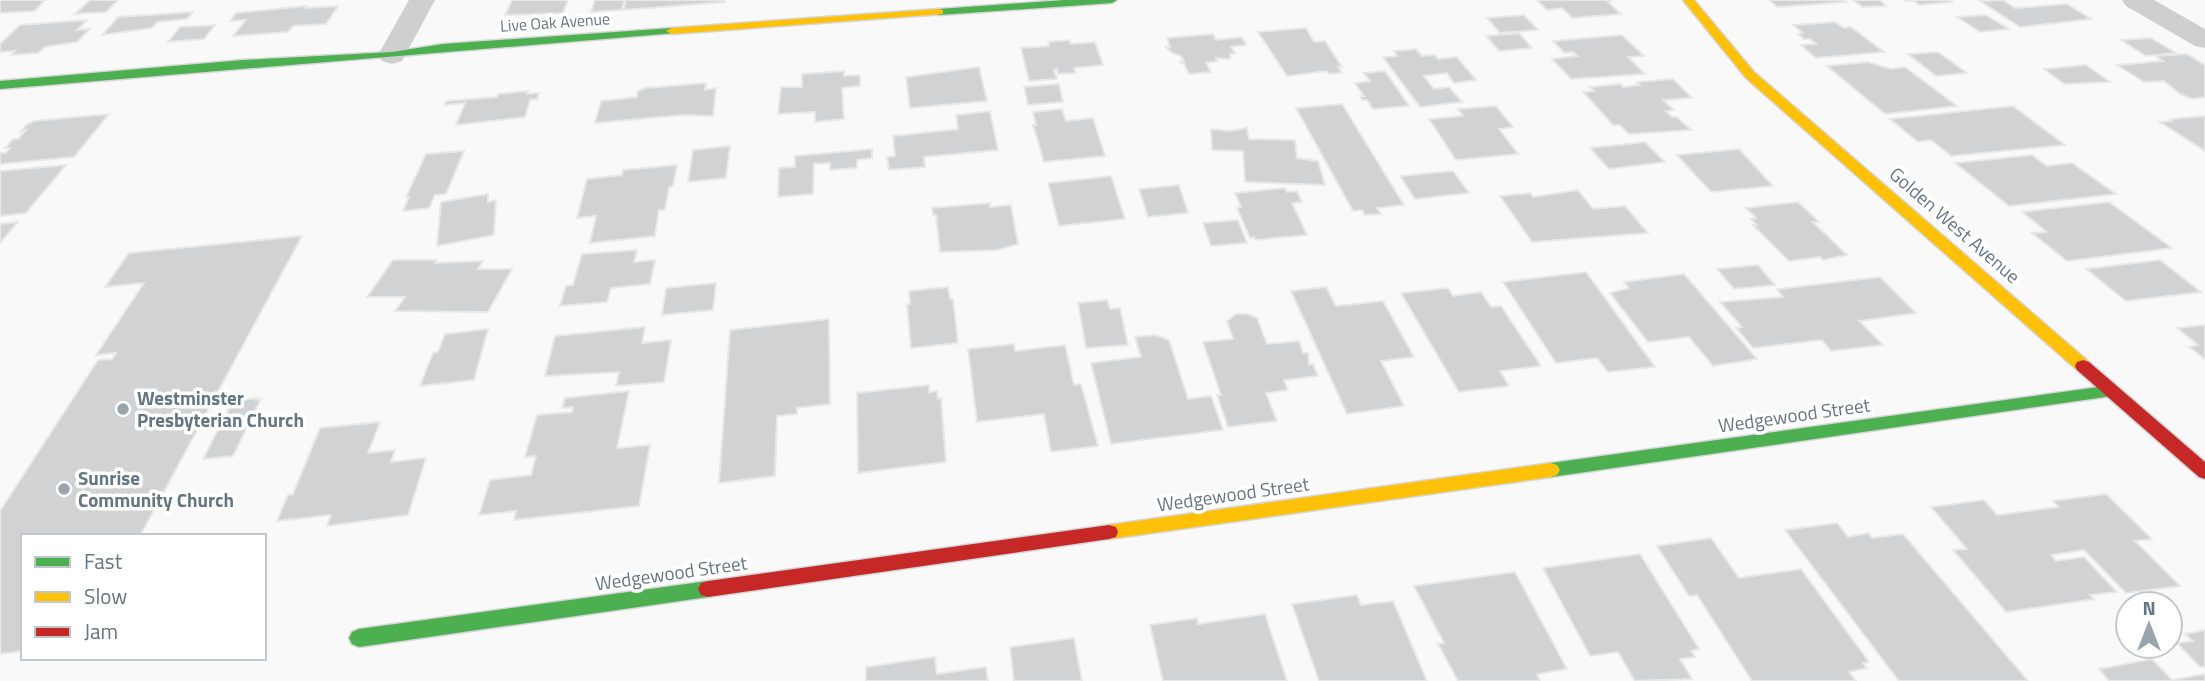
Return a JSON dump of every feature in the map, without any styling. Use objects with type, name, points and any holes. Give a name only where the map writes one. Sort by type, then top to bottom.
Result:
[{"type":"street","points":[[392,55],[422,0]]},
{"type":"street","name":"Live Oak Avenue","points":[[0,85],[243,64],[392,55],[443,47],[1038,3],[1112,0]]},
{"type":"street","name":"Golden West Avenue","points":[[1688,0],[1750,75],[2205,472]]},
{"type":"street","points":[[2135,0],[2205,40]]},
{"type":"street","name":"Wedgewood Street","points":[[359,638],[2113,391]]},
{"type":"building","points":[[0,0],[45,0],[35,11],[0,13]]},
{"type":"building","points":[[90,0],[118,0],[106,12],[75,14]]},
{"type":"building","points":[[512,0],[568,0],[563,13],[505,15]]},
{"type":"building","points":[[595,0],[624,0],[622,10],[591,12]]},
{"type":"building","points":[[626,0],[725,0],[725,2],[624,10]]},
{"type":"building","points":[[1537,0],[1612,0],[1608,2],[1621,14],[1572,18],[1562,8],[1547,10]]},
{"type":"building","points":[[1769,0],[1843,0],[1846,2],[1777,7]]},
{"type":"building","points":[[1853,0],[1880,0],[1886,6],[1863,7]]},
{"type":"building","points":[[1903,0],[1952,2],[1920,5],[1914,1]]},
{"type":"building","points":[[2003,0],[2015,8],[2067,4],[2091,19],[2020,27],[1980,1]]},
{"type":"building","points":[[306,6],[305,8],[338,6],[326,24],[293,26],[288,32],[233,36],[246,20],[230,21],[236,13]]},
{"type":"building","points":[[193,12],[187,19],[157,22],[152,28],[102,35],[118,17]]},
{"type":"building","points":[[1524,15],[1538,30],[1500,33],[1487,18]]},
{"type":"building","points":[[1986,15],[2009,29],[1980,32],[1957,17]]},
{"type":"building","points":[[87,20],[77,30],[90,29],[77,42],[45,47],[38,53],[11,55],[15,51],[0,52],[0,44],[20,25]]},
{"type":"building","points":[[1835,22],[1844,28],[1851,27],[1884,52],[1816,58],[1801,45],[1816,44],[1810,39],[1804,39],[1798,34],[1803,33],[1793,25]]},
{"type":"building","points":[[215,25],[204,39],[168,42],[180,27]]},
{"type":"building","points":[[1306,28],[1314,42],[1325,41],[1342,67],[1338,67],[1342,73],[1329,74],[1327,71],[1287,76],[1258,32]]},
{"type":"building","points":[[1519,33],[1532,48],[1499,51],[1486,36]]},
{"type":"building","points":[[1213,34],[1216,40],[1242,37],[1246,45],[1231,47],[1235,53],[1230,54],[1230,59],[1216,58],[1217,61],[1206,63],[1211,72],[1189,74],[1184,64],[1179,62],[1184,62],[1181,56],[1166,47],[1170,47],[1167,38]]},
{"type":"building","points":[[1622,35],[1644,56],[1628,57],[1645,74],[1571,79],[1552,59],[1577,56],[1573,52],[1564,53],[1553,41]]},
{"type":"building","points":[[2151,38],[2176,53],[2146,56],[2121,40]]},
{"type":"building","points":[[1069,40],[1071,44],[1095,42],[1103,65],[1074,68],[1076,73],[1058,74],[1057,69],[1054,70],[1057,79],[1029,81],[1021,48],[1049,46],[1048,42]]},
{"type":"building","points":[[1416,49],[1422,56],[1435,55],[1438,59],[1457,57],[1476,80],[1454,83],[1447,73],[1424,76],[1434,89],[1449,87],[1462,102],[1420,107],[1383,57],[1397,56],[1394,51]]},
{"type":"building","points":[[1938,52],[1967,73],[1936,76],[1908,54]]},
{"type":"building","points":[[2187,54],[2205,65],[2205,97],[2192,99],[2180,94],[2164,81],[2144,82],[2117,65],[2163,61],[2156,56]]},
{"type":"building","points":[[1868,62],[1891,69],[1905,67],[1957,106],[1885,114],[1827,66]]},
{"type":"building","points":[[2086,65],[2110,82],[2064,84],[2044,69]]},
{"type":"building","points":[[979,67],[987,101],[910,108],[906,77]]},
{"type":"building","points":[[844,71],[844,76],[860,75],[860,86],[842,88],[844,119],[815,122],[815,112],[778,114],[781,87],[802,87],[802,74]]},
{"type":"building","points":[[1385,71],[1409,106],[1373,109],[1367,100],[1362,100],[1360,96],[1364,96],[1355,83],[1370,81],[1364,73]]},
{"type":"building","points":[[1673,79],[1692,98],[1663,100],[1674,110],[1666,111],[1691,130],[1629,134],[1620,125],[1613,125],[1583,92],[1594,91],[1590,87],[1620,84],[1623,87],[1640,85],[1637,82]]},
{"type":"building","points":[[706,83],[705,90],[716,88],[713,116],[683,115],[595,123],[601,101],[637,97],[638,91],[646,88]]},
{"type":"building","points":[[1059,84],[1063,102],[1028,105],[1024,87]]},
{"type":"building","points":[[528,91],[527,94],[539,93],[537,99],[530,100],[525,117],[456,125],[465,103],[445,105],[446,101],[497,97],[498,94]]},
{"type":"building","points":[[1342,104],[1404,205],[1377,208],[1381,214],[1365,215],[1362,210],[1353,211],[1296,108]]},
{"type":"building","points":[[1496,106],[1513,127],[1499,129],[1518,154],[1456,160],[1429,119],[1463,116],[1458,109]]},
{"type":"building","points":[[2013,106],[2065,145],[1951,156],[1931,140],[1918,142],[1890,119]]},
{"type":"building","points":[[1062,109],[1066,121],[1093,118],[1105,156],[1044,162],[1033,125],[1036,125],[1033,112]]},
{"type":"building","points":[[990,111],[998,150],[924,157],[925,167],[889,170],[887,157],[895,156],[893,136],[958,129],[956,115]]},
{"type":"building","points":[[109,114],[74,157],[0,164],[0,153],[6,153],[10,148],[5,148],[13,139],[18,139],[26,130],[21,131],[26,125],[34,121]]},
{"type":"building","points":[[2205,116],[2205,151],[2160,122],[2172,121],[2170,119]]},
{"type":"building","points":[[1247,128],[1249,139],[1295,140],[1297,158],[1318,161],[1325,185],[1245,182],[1243,151],[1212,150],[1211,129],[1230,131]]},
{"type":"building","points":[[1645,142],[1665,162],[1609,169],[1590,148]]},
{"type":"building","points":[[730,146],[726,178],[688,182],[693,150]]},
{"type":"building","points":[[872,149],[872,158],[857,160],[857,168],[830,170],[830,163],[814,164],[813,194],[778,197],[779,168],[795,167],[795,156]]},
{"type":"building","points":[[1739,149],[1773,186],[1711,192],[1677,155]]},
{"type":"building","points":[[464,151],[446,194],[435,195],[429,208],[403,211],[409,197],[406,197],[426,154]]},
{"type":"building","points":[[2032,155],[2047,166],[2072,163],[2116,194],[2009,206],[1955,163]]},
{"type":"building","points":[[66,165],[26,213],[0,216],[0,171]]},
{"type":"building","points":[[677,165],[665,210],[659,210],[655,236],[590,243],[596,216],[577,218],[587,179],[622,175],[623,170]]},
{"type":"building","points":[[1453,171],[1469,193],[1415,199],[1400,176]]},
{"type":"building","points":[[1111,176],[1125,219],[1059,226],[1048,183]]},
{"type":"building","points":[[1179,185],[1188,213],[1148,217],[1139,189]]},
{"type":"building","points":[[1285,188],[1287,192],[1297,191],[1302,202],[1292,203],[1307,235],[1255,240],[1254,237],[1250,238],[1237,208],[1241,207],[1235,193]]},
{"type":"building","points":[[1578,190],[1593,209],[1625,206],[1648,233],[1532,242],[1500,196],[1530,193],[1533,197]]},
{"type":"building","points":[[488,194],[488,202],[496,200],[494,235],[437,246],[441,202]]},
{"type":"building","points":[[1798,202],[1819,222],[1813,222],[1847,255],[1823,260],[1820,257],[1789,261],[1753,225],[1757,225],[1751,219],[1756,218],[1746,208]]},
{"type":"building","points":[[2109,202],[2172,248],[2067,261],[2032,233],[2047,232],[2022,212]]},
{"type":"building","points":[[990,203],[990,207],[1011,205],[1018,244],[998,250],[940,252],[936,215],[933,215],[932,208]]},
{"type":"building","points":[[1238,220],[1247,243],[1211,246],[1203,223]]},
{"type":"building","points":[[18,222],[0,243],[0,224]]},
{"type":"building","points":[[302,236],[141,534],[21,534],[21,651],[0,654],[0,511],[98,360],[112,359],[116,353],[96,355],[144,283],[105,287],[129,253]]},
{"type":"building","points":[[637,250],[634,262],[655,260],[650,284],[611,288],[607,302],[560,306],[566,286],[573,285],[582,254]]},
{"type":"building","points":[[393,260],[437,260],[435,263],[483,261],[478,269],[512,269],[488,312],[395,311],[405,297],[367,297]]},
{"type":"building","points":[[2160,260],[2201,292],[2126,301],[2086,269]]},
{"type":"building","points":[[1758,265],[1775,285],[1734,289],[1717,269]]},
{"type":"building","points":[[1586,272],[1655,367],[1608,372],[1597,358],[1556,363],[1503,282]]},
{"type":"building","points":[[1684,274],[1757,359],[1713,366],[1689,337],[1648,342],[1610,293],[1629,288],[1624,282]]},
{"type":"building","points":[[1880,277],[1916,313],[1859,321],[1883,345],[1831,351],[1822,340],[1753,348],[1736,328],[1742,327],[1720,302],[1783,297],[1777,289]]},
{"type":"building","points":[[716,283],[713,310],[662,315],[666,288]]},
{"type":"building","points":[[948,287],[950,299],[953,299],[958,343],[911,348],[907,304],[910,304],[909,291]]},
{"type":"building","points":[[1326,287],[1336,306],[1383,301],[1414,357],[1381,361],[1404,406],[1347,414],[1291,291]]},
{"type":"building","points":[[1448,288],[1453,296],[1481,292],[1491,307],[1501,306],[1541,366],[1500,371],[1509,386],[1459,392],[1401,293]]},
{"type":"building","points":[[1107,300],[1110,309],[1120,308],[1128,345],[1086,348],[1078,303]]},
{"type":"building","points":[[1236,314],[1257,318],[1267,344],[1299,341],[1303,353],[1308,353],[1309,365],[1313,364],[1318,376],[1284,380],[1288,390],[1266,393],[1277,421],[1228,427],[1217,395],[1221,395],[1203,342],[1233,339],[1227,321]]},
{"type":"building","points":[[829,319],[830,404],[797,408],[797,414],[777,416],[775,476],[719,483],[730,330]]},
{"type":"building","points":[[2205,325],[2205,359],[2189,347],[2198,345],[2177,328]]},
{"type":"building","points":[[645,327],[642,343],[671,340],[664,382],[616,386],[619,372],[545,376],[555,336]]},
{"type":"building","points":[[488,329],[474,380],[420,386],[433,353],[438,352],[445,334]]},
{"type":"building","points":[[1155,335],[1169,340],[1188,399],[1211,396],[1223,430],[1111,444],[1091,363],[1141,357],[1135,337]]},
{"type":"building","points":[[1014,344],[1015,351],[1065,345],[1074,385],[1081,384],[1098,446],[1051,452],[1044,414],[977,422],[968,349]]},
{"type":"building","points":[[929,385],[929,392],[937,391],[938,399],[941,398],[946,462],[858,473],[857,393]]},
{"type":"building","points":[[629,391],[617,448],[650,445],[639,506],[514,520],[516,511],[479,515],[490,480],[531,475],[536,456],[525,457],[537,415],[572,412],[573,407],[562,408],[565,398]]},
{"type":"building","points":[[257,398],[256,400],[261,399],[233,456],[203,459],[233,401]]},
{"type":"building","points":[[380,422],[368,453],[395,450],[391,462],[426,458],[408,515],[327,526],[331,515],[277,521],[288,495],[293,494],[320,428]]},
{"type":"building","points":[[2106,494],[2152,539],[2135,541],[2180,586],[2123,590],[2084,550],[2051,555],[2056,561],[2084,557],[2115,590],[2114,592],[2090,595],[2094,599],[2006,612],[1953,550],[1967,549],[1931,507],[1984,500],[1997,515],[2059,507],[2053,501]]},
{"type":"building","points":[[1837,523],[1848,537],[1869,533],[1872,538],[1903,534],[2028,681],[1899,681],[1785,530]]},
{"type":"building","points":[[1711,538],[1739,578],[1801,569],[1869,662],[1863,663],[1867,668],[1849,672],[1856,681],[1752,681],[1697,595],[1689,596],[1657,546]]},
{"type":"building","points":[[1640,554],[1699,649],[1691,651],[1695,657],[1680,659],[1692,679],[1635,681],[1618,652],[1590,656],[1543,568]]},
{"type":"building","points":[[1515,572],[1567,669],[1537,674],[1540,681],[1458,681],[1438,644],[1444,643],[1414,586]]},
{"type":"building","points":[[1357,595],[1361,605],[1393,601],[1427,681],[1319,681],[1292,604]]},
{"type":"building","points":[[1265,614],[1287,681],[1163,681],[1150,625],[1197,618],[1198,624]]},
{"type":"building","points":[[2205,630],[2205,666],[2200,667],[2184,650],[2184,642],[2193,641],[2185,634]]},
{"type":"building","points":[[1074,638],[1082,681],[1014,681],[1010,647]]},
{"type":"building","points":[[935,657],[937,674],[986,667],[988,681],[866,681],[866,667]]},
{"type":"building","points":[[2153,660],[2172,680],[2205,674],[2205,681],[2109,681],[2099,669]]},
{"type":"traffic: fast","points":[[939,12],[1112,0]]},
{"type":"traffic: fast","points":[[0,85],[243,64],[392,55],[443,47],[672,31]]},
{"type":"traffic: fast","points":[[1551,470],[2113,391]]},
{"type":"traffic: fast","points":[[359,638],[708,589]]},
{"type":"traffic: slow","points":[[1688,0],[1750,75],[2083,366]]},
{"type":"traffic: slow","points":[[672,31],[939,12]]},
{"type":"traffic: slow","points":[[1109,532],[1551,470]]},
{"type":"traffic: jam","points":[[2083,366],[2205,472]]},
{"type":"traffic: jam","points":[[708,589],[1109,532]]},
{"type":"place","name":"Westminster Presbyterian Church","points":[[123,409]]},
{"type":"place","name":"Sunrise Community Church","points":[[64,489]]}]
